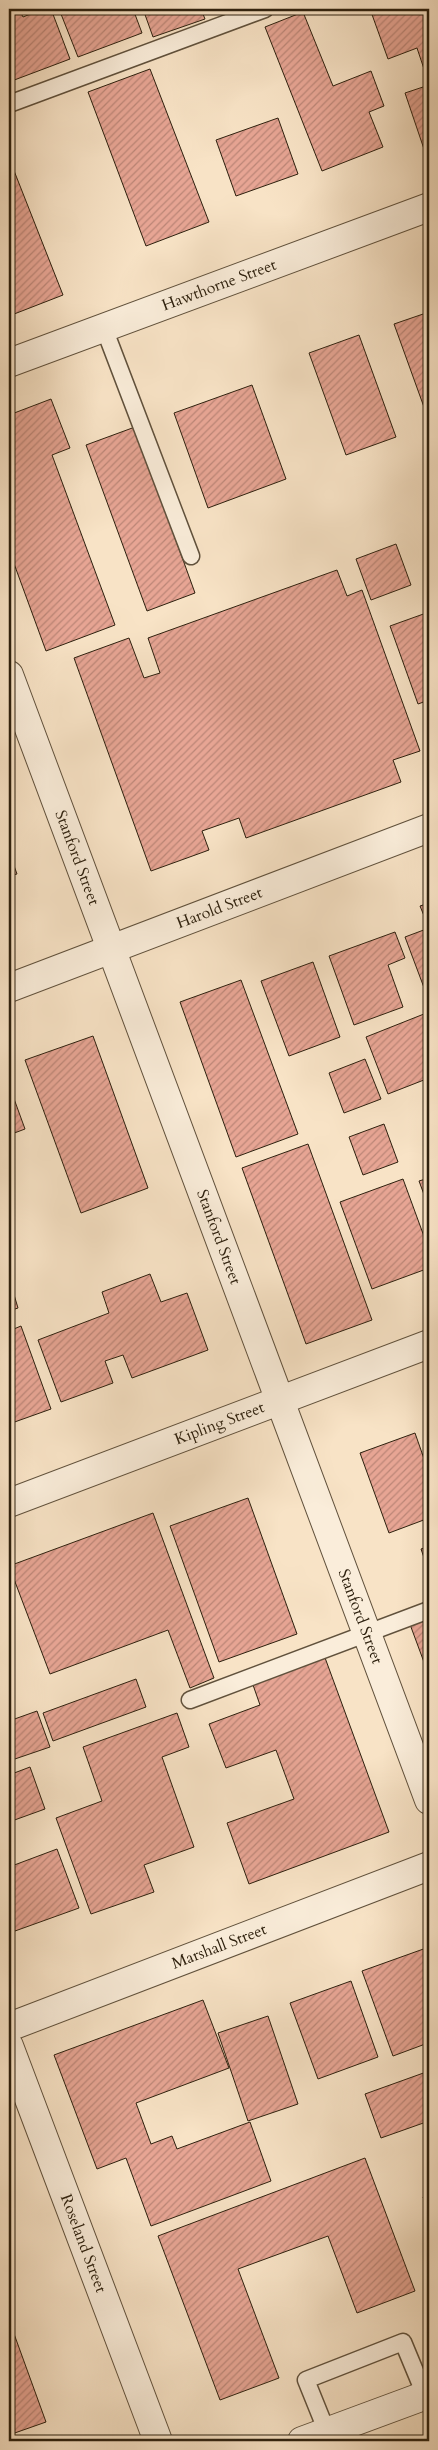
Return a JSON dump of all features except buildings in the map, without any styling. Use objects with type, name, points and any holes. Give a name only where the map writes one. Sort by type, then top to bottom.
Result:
[{"type":"street","name":"Hawthorne Street","points":[[9,363],[429,207]]},
{"type":"street","name":"Stanford Street","points":[[9,675],[429,1800]]},
{"type":"street","name":"Harold Street","points":[[9,988],[429,828]]},
{"type":"street","name":"Kipling Street","points":[[9,1503],[429,1344]]},
{"type":"street","name":"Marshall Street","points":[[9,2026],[429,1866]]},
{"type":"street","name":"Roseland Street","points":[[9,2046],[158,2441]]},
{"type":"street","points":[[315,2437],[427,2395]]},
{"type":"lane","points":[[9,104],[265,9]]},
{"type":"lane","points":[[104,328],[191,556]]},
{"type":"lane","points":[[190,1700],[429,1610]]},
{"type":"lane","points":[[315,2437],[306,2380],[403,2342],[427,2395]]}]
